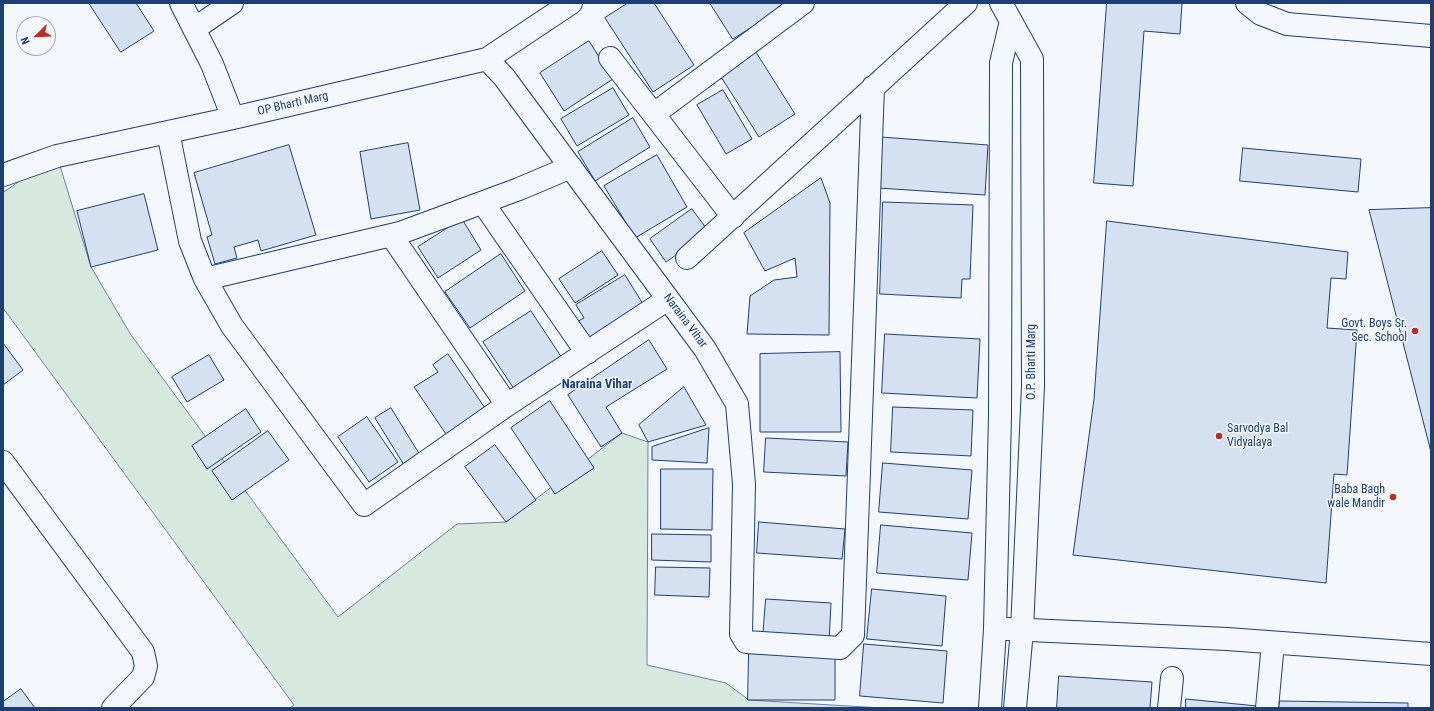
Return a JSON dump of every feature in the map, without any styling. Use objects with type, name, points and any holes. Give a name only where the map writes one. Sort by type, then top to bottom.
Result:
[{"type":"street","points":[[181,3],[212,64],[233,118]]},
{"type":"street","points":[[194,29],[232,3]]},
{"type":"street","name":"OP Bharti Marg","points":[[3,175],[57,156],[233,118],[487,59],[571,3]]},
{"type":"street","points":[[654,114],[803,3]]},
{"type":"street","points":[[688,258],[966,3]]},
{"type":"street","points":[[1247,3],[1261,14],[1287,24],[1431,36]]},
{"type":"street","name":"O.P. Bharti Marg","points":[[990,708],[995,629],[1000,415],[1001,63],[1006,12]]},
{"type":"street","name":"O.P. Bharti Marg","points":[[1006,12],[1032,59],[1033,386],[1022,630],[1015,708]]},
{"type":"street","points":[[610,58],[733,217]]},
{"type":"street","name":"Naraina Vihar","points":[[487,59],[504,78],[571,167],[705,349],[737,404],[744,484],[741,634],[746,642],[840,648],[853,635],[873,88]]},
{"type":"street","points":[[168,132],[190,241],[205,279],[232,326],[364,506],[507,405],[668,299]]},
{"type":"street","points":[[205,279],[391,235],[483,203],[571,167]]},
{"type":"street","points":[[483,203],[586,353]]},
{"type":"street","points":[[391,235],[507,405]]},
{"type":"street","points":[[3,462],[143,652],[146,666],[143,677],[112,708]]},
{"type":"street","points":[[995,629],[1227,638],[1272,643],[1431,654]]},
{"type":"street","points":[[1267,708],[1272,643]]},
{"type":"street","points":[[1169,708],[1172,678]]},
{"type":"shaded area","points":[[57,156],[91,267],[131,335],[338,617],[457,524],[506,522],[622,433],[648,442],[647,665],[726,683],[749,700],[881,708],[290,708],[294,705],[3,308],[3,193]]},
{"type":"building","points":[[89,3],[136,3],[154,31],[121,52]]},
{"type":"building","points":[[628,3],[654,3],[694,65],[653,92],[605,18]]},
{"type":"building","points":[[710,3],[783,3],[785,6],[733,39]]},
{"type":"building","points":[[1107,3],[1182,3],[1180,34],[1144,31],[1133,186],[1094,183]]},
{"type":"building","points":[[589,41],[613,79],[564,111],[540,73]]},
{"type":"building","points":[[754,49],[795,114],[759,137],[718,72]]},
{"type":"building","points":[[613,88],[629,115],[577,146],[561,119]]},
{"type":"building","points":[[723,90],[752,139],[726,154],[697,105]]},
{"type":"building","points":[[633,118],[650,147],[595,181],[578,152]]},
{"type":"building","points":[[881,137],[988,145],[985,195],[878,188]]},
{"type":"building","points":[[408,143],[420,210],[371,219],[360,152]]},
{"type":"building","points":[[289,145],[316,235],[261,251],[258,240],[234,247],[237,258],[215,264],[207,237],[212,235],[194,173]]},
{"type":"building","points":[[1243,148],[1361,159],[1358,192],[1240,181]]},
{"type":"building","points":[[657,155],[687,207],[635,238],[604,186]]},
{"type":"building","points":[[821,178],[830,203],[829,335],[747,334],[750,296],[774,280],[797,277],[795,258],[765,271],[744,233]]},
{"type":"building","points":[[144,194],[158,250],[91,267],[77,211]]},
{"type":"building","points":[[883,202],[973,205],[970,279],[962,279],[961,298],[880,294]]},
{"type":"building","name":"Govt. Boys Sr. Sec. School","points":[[1431,208],[1431,452],[1369,210]]},
{"type":"building","points":[[692,209],[709,232],[666,262],[650,239]]},
{"type":"building","points":[[462,219],[481,250],[438,278],[418,247]]},
{"type":"building","name":"Sarvodya Bal Vidyalaya","points":[[1107,221],[1348,252],[1346,279],[1331,278],[1327,328],[1357,330],[1347,475],[1334,474],[1326,583],[1073,555],[1094,399]]},
{"type":"building","points":[[602,251],[618,275],[575,303],[559,279]]},
{"type":"building","points":[[501,254],[525,291],[470,328],[445,292]]},
{"type":"building","points":[[625,275],[643,304],[586,340],[575,323],[584,318],[576,305]]},
{"type":"building","points":[[531,311],[564,361],[516,392],[483,342]]},
{"type":"building","points":[[885,334],[980,339],[977,398],[882,393]]},
{"type":"building","points":[[649,340],[667,369],[606,407],[622,433],[601,447],[568,395]]},
{"type":"building","points":[[3,343],[23,370],[3,385]]},
{"type":"building","points":[[840,352],[841,432],[760,432],[760,354]]},
{"type":"building","points":[[448,354],[485,408],[446,434],[414,387],[438,372],[433,365]]},
{"type":"building","points":[[209,355],[224,380],[187,402],[172,377]]},
{"type":"building","points":[[684,387],[706,425],[648,442],[639,425]]},
{"type":"building","points":[[550,401],[594,468],[555,494],[511,428]]},
{"type":"building","points":[[893,407],[973,410],[971,456],[891,452]]},
{"type":"building","points":[[391,408],[420,455],[404,465],[375,418]]},
{"type":"building","points":[[246,409],[261,432],[207,469],[192,446]]},
{"type":"building","points":[[367,417],[398,462],[369,482],[338,437]]},
{"type":"building","points":[[709,428],[707,463],[652,460],[652,447]]},
{"type":"building","points":[[268,431],[289,460],[232,500],[212,471]]},
{"type":"building","points":[[766,438],[848,442],[846,476],[764,472]]},
{"type":"building","points":[[495,445],[536,500],[506,522],[465,467]]},
{"type":"building","points":[[883,463],[972,470],[968,519],[879,512]]},
{"type":"building","points":[[661,469],[713,469],[712,530],[661,529]]},
{"type":"building","points":[[759,522],[845,529],[842,559],[757,553]]},
{"type":"building","points":[[881,525],[972,533],[968,580],[877,573]]},
{"type":"building","points":[[652,534],[711,535],[711,562],[652,560]]},
{"type":"building","points":[[656,567],[710,568],[709,597],[655,595]]},
{"type":"building","points":[[872,589],[946,596],[942,646],[867,639]]},
{"type":"building","points":[[766,599],[831,603],[829,642],[763,638]]},
{"type":"building","points":[[864,644],[947,651],[943,703],[860,696]]},
{"type":"building","points":[[749,652],[835,652],[835,700],[748,700]]},
{"type":"building","points":[[1059,676],[1152,682],[1150,708],[1057,708]]},
{"type":"building","points":[[21,689],[35,708],[3,708],[3,702]]},
{"type":"building","points":[[1186,699],[1257,706],[1257,708],[1186,708]]},
{"type":"building","points":[[1280,701],[1408,703],[1408,708],[1279,708]]},
{"type":"place","name":"Govt. Boys Sr. Sec. School","points":[[1415,331]]},
{"type":"place","name":"Sarvodya Bal Vidyalaya","points":[[1219,436]]},
{"type":"place","name":"Baba Bagh wale Mandir","points":[[1393,497]]},
{"type":"district","name":"Naraina Vihar","points":[[597,385]]}]
